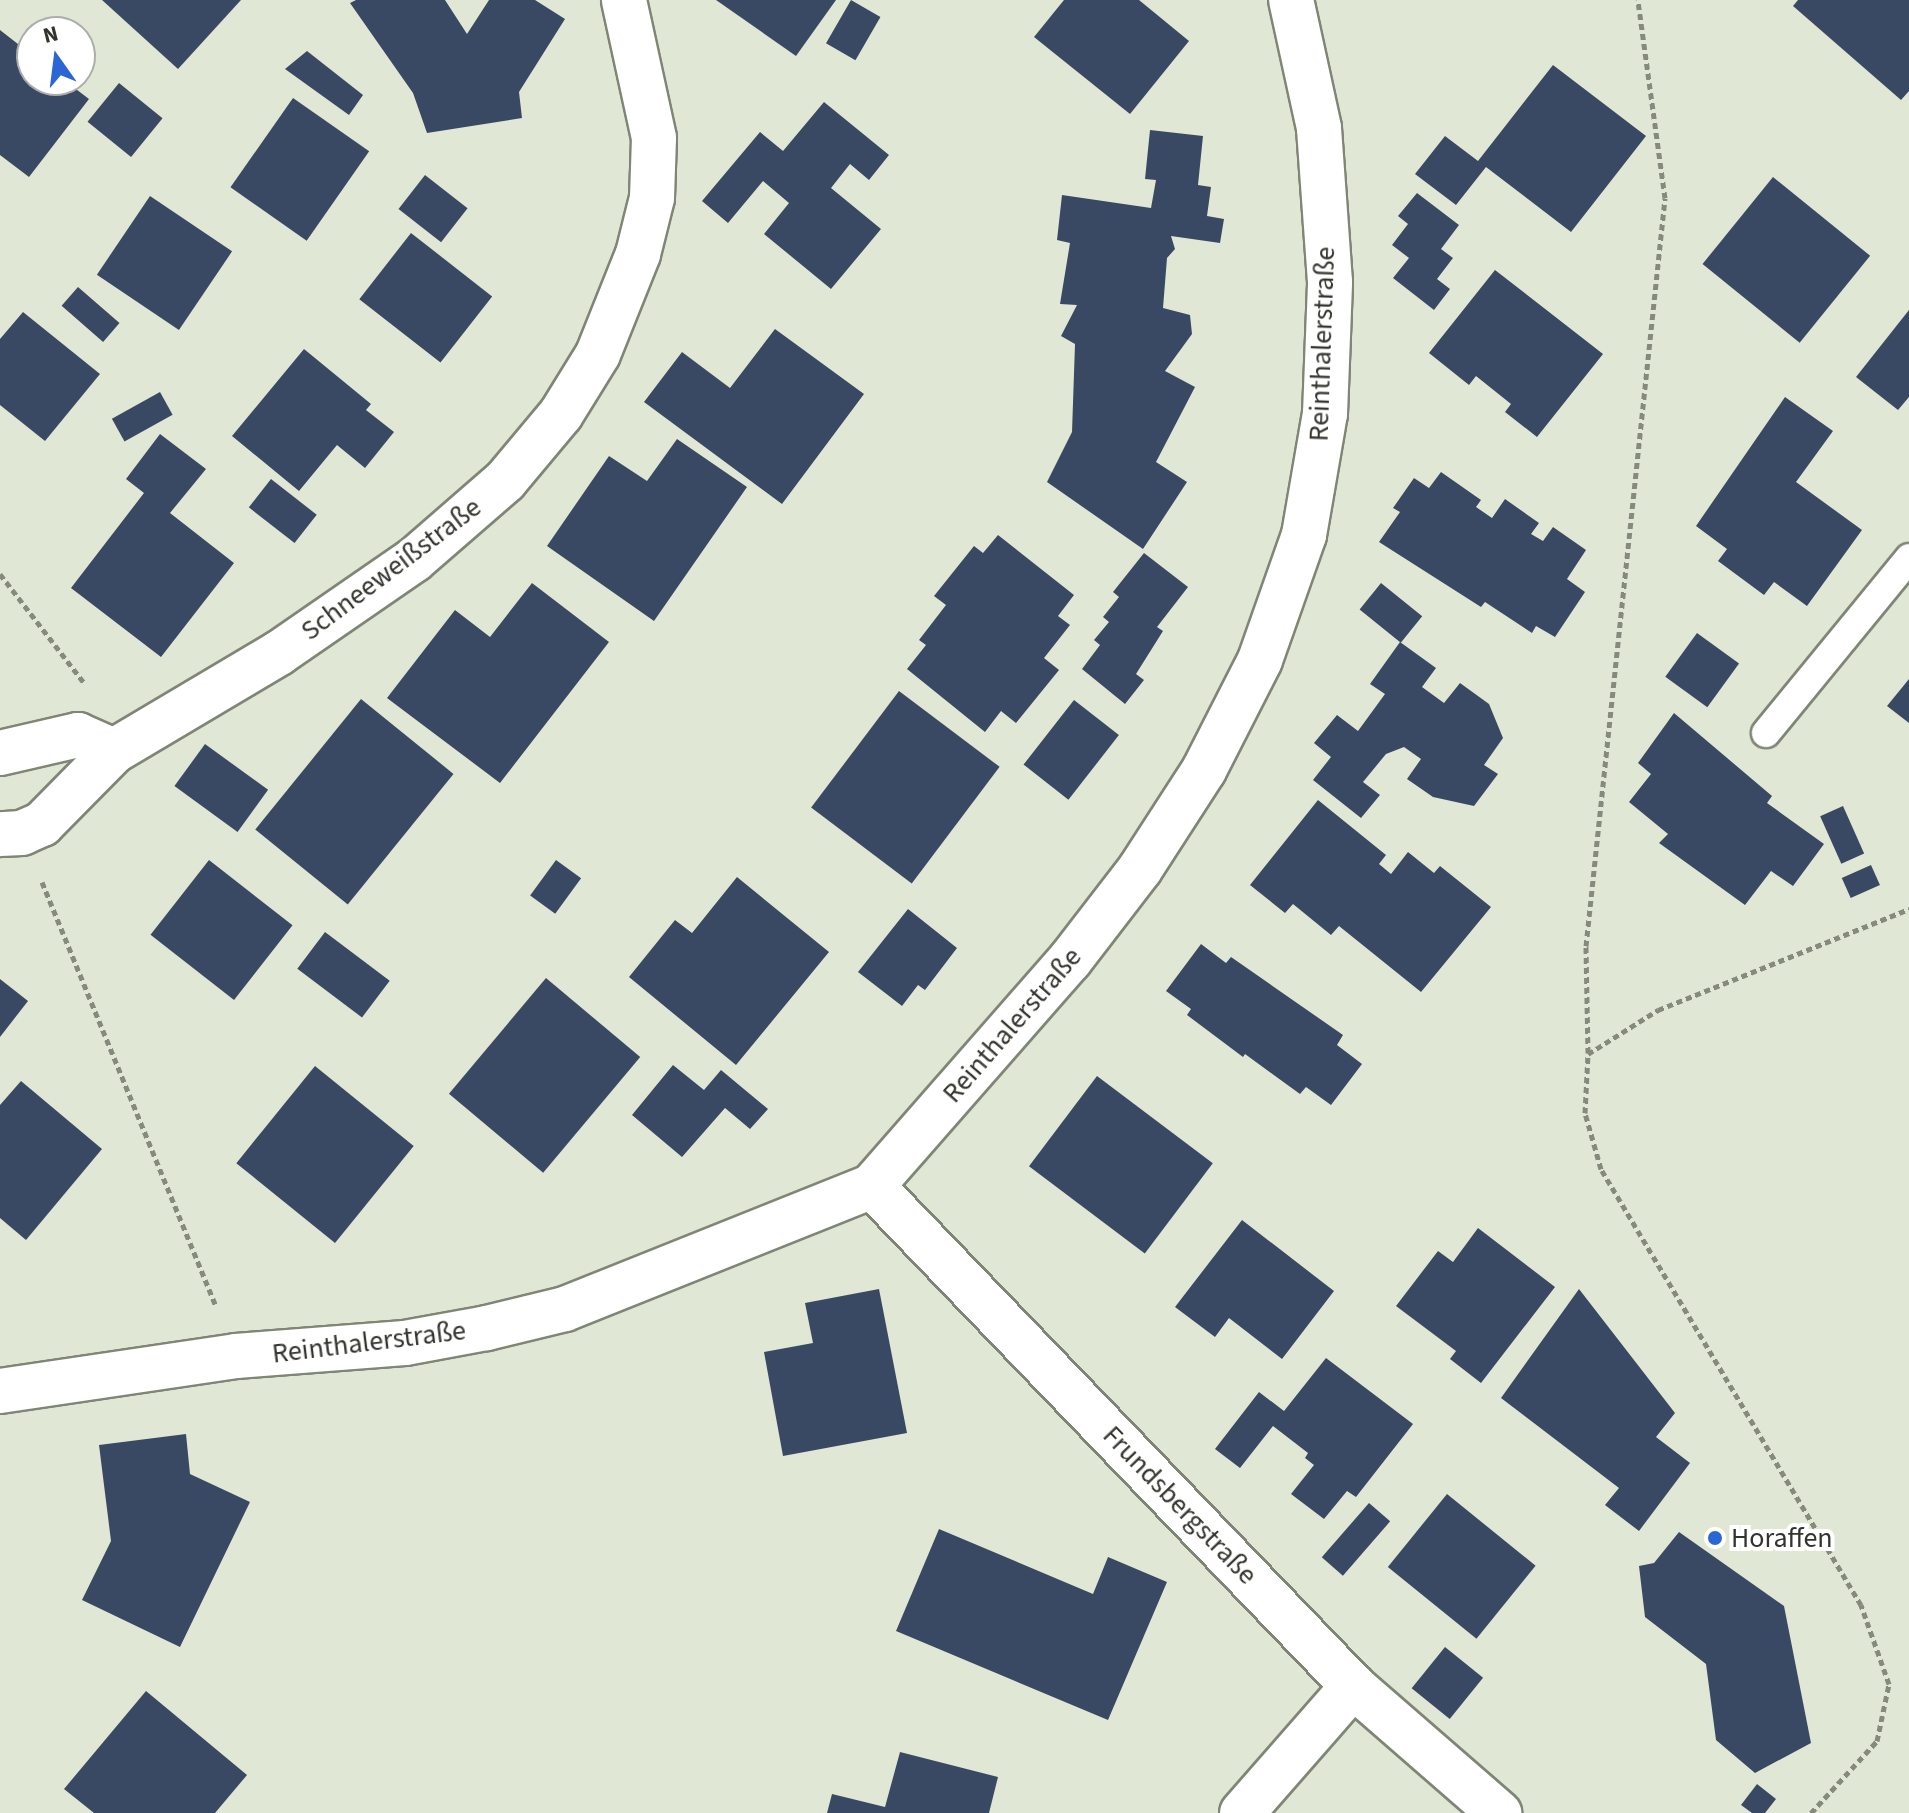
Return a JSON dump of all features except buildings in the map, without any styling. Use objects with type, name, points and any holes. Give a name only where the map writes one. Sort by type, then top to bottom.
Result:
[{"type":"street","name":"Schneeweißstraße","points":[[0,753],[96,743],[279,653],[414,560],[505,481],[561,414],[598,354],[638,254],[652,198],[654,138],[624,0]]},
{"type":"street","name":"Reinthalerstraße","points":[[0,1391],[236,1356],[405,1343],[565,1309],[872,1186],[1070,960],[1140,869],[1204,770],[1260,660],[1294,563],[1325,414],[1330,282],[1319,128],[1291,0]]},
{"type":"street","name":"Schneeweißstraße","points":[[11,833],[59,812],[96,743]]},
{"type":"street","name":"Frundsbergstraße","points":[[872,1186],[1353,1686],[1499,1813]]},
{"type":"street","points":[[1242,1813],[1353,1686]]},
{"type":"lane","points":[[1766,733],[1909,558]]},
{"type":"path","points":[[1638,0],[1665,198],[1586,946],[1588,1054],[1585,1113],[1601,1169],[1861,1605],[1889,1684],[1877,1741],[1811,1813]]},
{"type":"path","points":[[0,574],[92,693],[96,743]]},
{"type":"path","points":[[11,833],[236,1356]]},
{"type":"path","points":[[1588,1054],[1658,1010],[1909,909]]},
{"type":"place","name":"Horaffen","points":[[1715,1538]]}]
